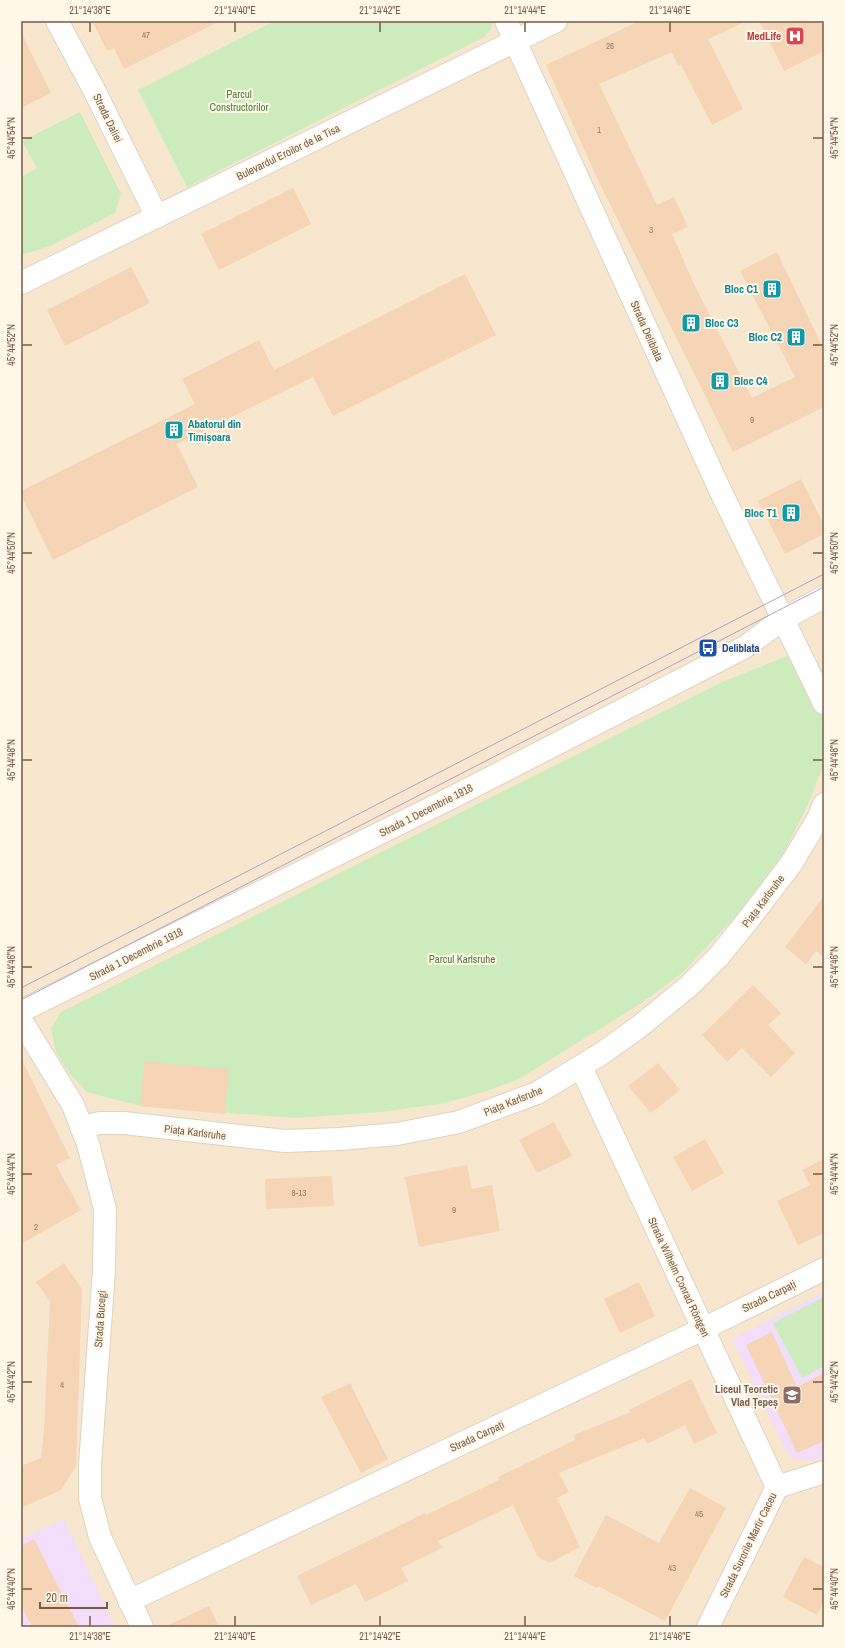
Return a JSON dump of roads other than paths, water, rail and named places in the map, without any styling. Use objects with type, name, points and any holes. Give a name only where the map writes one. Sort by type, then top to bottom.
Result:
[{"type":"street","name":"Strada Daliei","points":[[57,21],[93,88],[157,217]]},
{"type":"street","name":"Strada Deliblata","points":[[506,21],[720,490],[783,619]]},
{"type":"street","name":"Bulevardul Eroilor de la Tisa","points":[[21,283],[556,21]]},
{"type":"street","name":"Strada 1 Decembrie 1918","points":[[21,1012],[453,797],[740,650],[783,619],[824,597]]},
{"type":"street","points":[[783,619],[824,703]]},
{"type":"street","name":"Piața Karlsruhe","points":[[81,1127],[100,1123],[124,1124],[285,1141],[398,1134],[459,1122],[503,1107],[537,1093],[581,1067],[640,1026],[690,985],[719,956],[791,864],[818,819],[824,804]]},
{"type":"street","name":"Strada Bucegi","points":[[21,1020],[73,1105],[98,1178],[106,1220],[104,1270],[90,1464],[90,1498],[100,1537],[142,1627]]},
{"type":"street","name":"Strada Wilhelm Conrad Röntgen","points":[[581,1067],[776,1487]]},
{"type":"street","name":"Strada Carpați","points":[[130,1601],[703,1329],[824,1269]]},
{"type":"street","name":"Strada Surorile Martir Caceu","points":[[708,1627],[776,1487],[824,1472]]},
{"type":"tram line","points":[[21,988],[824,574]]},
{"type":"tram line","points":[[21,1000],[824,587]]},
{"type":"place","name":"MedLife","points":[[795,36]]},
{"type":"place","name":"Bloc C1","points":[[772,289]]},
{"type":"place","name":"Bloc C3","points":[[691,323]]},
{"type":"place","name":"Bloc C2","points":[[796,337]]},
{"type":"place","name":"Bloc C4","points":[[720,381]]},
{"type":"place","name":"Abatorul din Timișoara","points":[[174,430]]},
{"type":"place","name":"Bloc T1","points":[[791,513]]},
{"type":"place","name":"Deliblata","points":[[708,648]]},
{"type":"place","name":"Liceul Teoretic Vlad Țepeș","points":[[792,1395]]},
{"type":"park label","name":"Parcul Constructorilor","points":[[239,100]]},
{"type":"park label","name":"Parcul Karlsruhe","points":[[462,959]]}]
